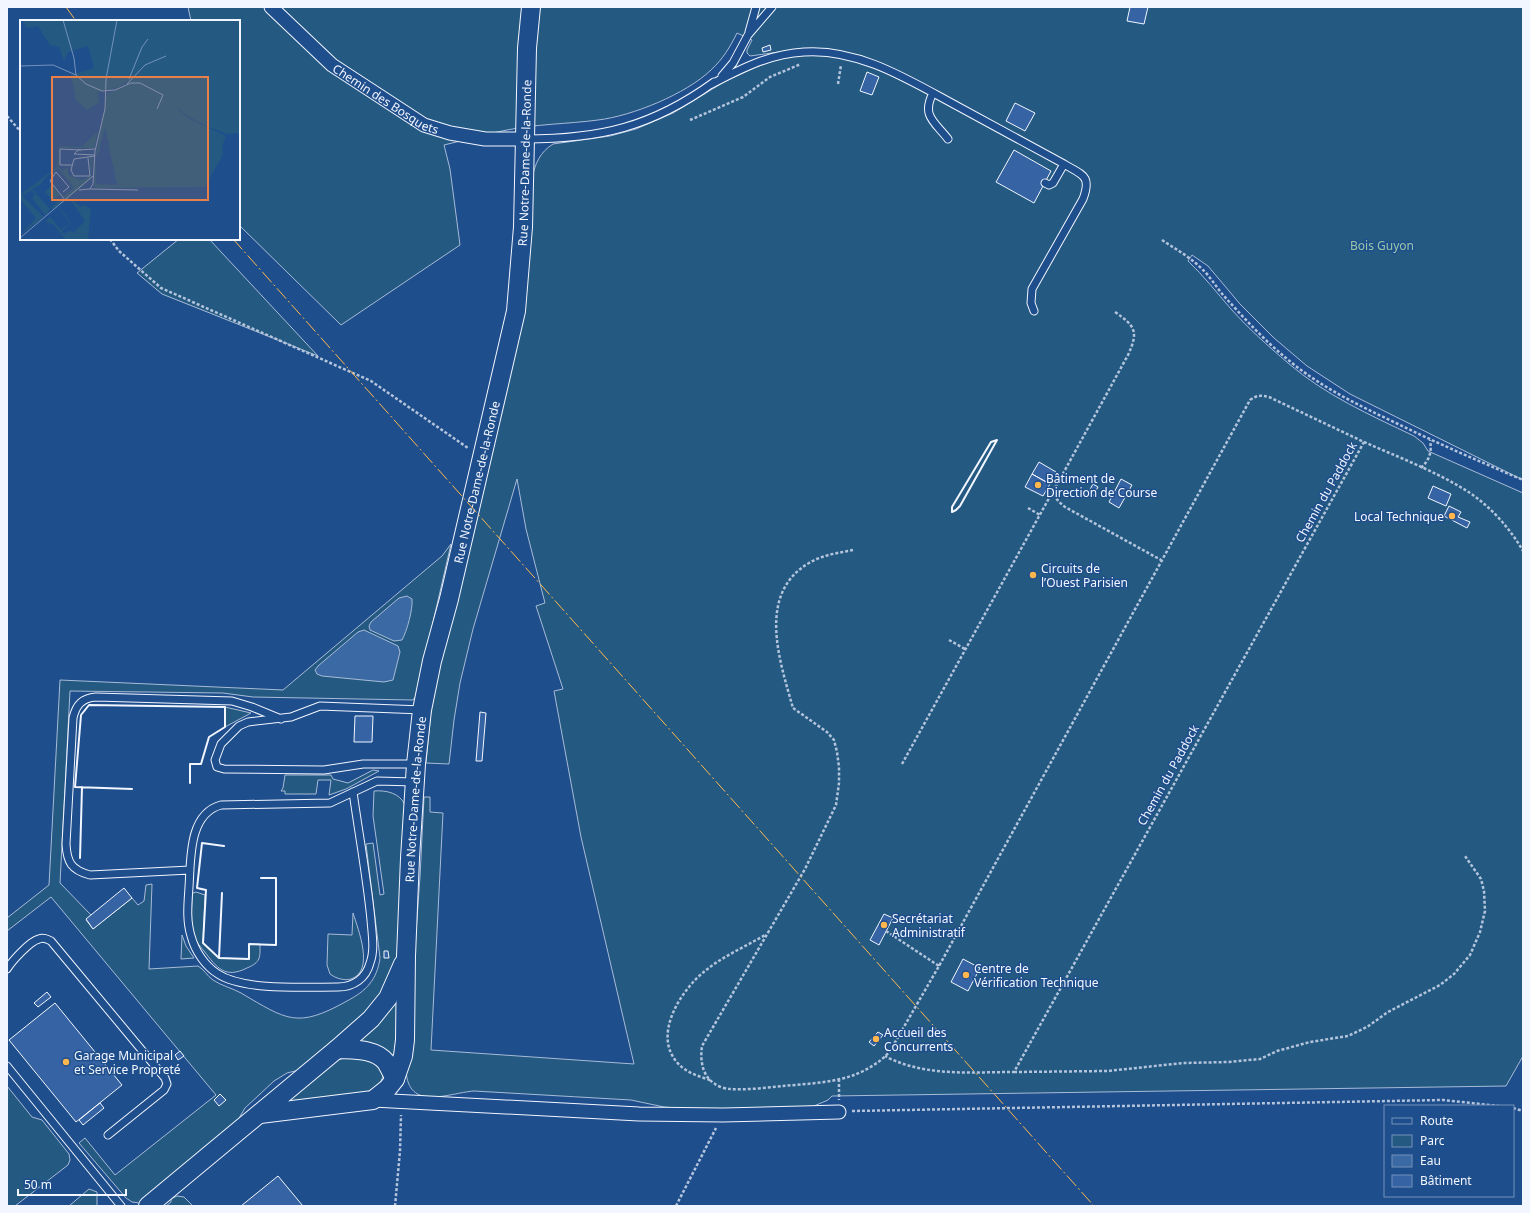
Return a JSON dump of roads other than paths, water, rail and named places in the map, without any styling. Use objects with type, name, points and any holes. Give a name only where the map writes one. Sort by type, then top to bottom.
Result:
[{"type":"main road","name":"Rue Notre-Dame-de-la-Ronde","points":[[373,1100],[388,1088],[395,1079],[403,1056],[405,1040],[406,956],[415,773],[422,710],[432,661],[449,599],[516,311],[523,227],[527,48],[531,7]]},
{"type":"main road","name":"Rue Notre-Dame-de-la-Ronde","points":[[148,1206],[260,1114],[371,1019],[388,998],[398,978],[406,956]]},
{"type":"main road","points":[[337,1049],[362,1050],[376,1054],[385,1061],[395,1079]]},
{"type":"main road","points":[[260,1114],[373,1100]]},
{"type":"street","name":"Chemin des Bosquets","points":[[271,7],[332,66],[424,126],[485,140],[525,139]]},
{"type":"street","points":[[373,1100],[632,1113],[723,1115],[839,1112]]},
{"type":"lane","points":[[710,85],[727,71],[733,63],[748,35],[756,7]]},
{"type":"lane","points":[[748,35],[772,7]]},
{"type":"lane","points":[[525,139],[583,136],[619,130],[668,111],[735,71],[773,57],[793,53],[814,52],[842,55],[871,63],[933,93],[1064,164],[1085,177],[1086,189],[1083,199],[1032,289],[1031,303],[1034,311]]},
{"type":"lane","points":[[933,93],[928,106],[928,113],[948,139]]},
{"type":"lane","points":[[1045,183],[1049,185],[1053,183],[1064,164]]},
{"type":"lane","points":[[190,870],[90,875],[75,870],[71,865],[68,859],[66,844],[73,718],[78,705],[87,698],[96,697],[227,701],[242,703],[281,719]]},
{"type":"lane","points":[[415,773],[363,764],[324,770],[224,769],[217,767],[215,760],[221,744],[239,726],[255,721],[281,719],[320,706],[422,710]]},
{"type":"lane","points":[[353,792],[369,903],[372,939],[372,953],[369,967],[363,977],[353,984],[338,987],[258,985],[231,981],[212,970],[198,954],[189,930],[188,917],[192,841],[204,816],[214,807],[231,804],[323,804],[338,801],[353,792],[377,781],[415,773]]},
{"type":"lane","points":[[7,969],[14,958],[37,939],[45,938],[51,941],[165,1078],[167,1084],[164,1090],[108,1135]]},
{"type":"lane","points":[[7,1066],[121,1206]]},
{"type":"water","points":[[407,596],[412,599],[412,608],[408,626],[402,640],[394,641],[370,630],[369,626],[371,622],[399,598]]},
{"type":"water","points":[[364,630],[398,646],[400,652],[393,680],[384,682],[322,676],[317,674],[315,670],[318,666],[358,632]]},
{"type":"place","name":"Bâtiment de Direction de Course","points":[[1038,485]]},
{"type":"place","name":"Local Technique","points":[[1452,516]]},
{"type":"place","name":"Circuits de l’Ouest Parisien","points":[[1033,575]]},
{"type":"place","name":"Secrétariat Administratif","points":[[884,925]]},
{"type":"place","name":"Centre de Vérification Technique","points":[[966,975]]},
{"type":"place","name":"Accueil des Concurrents","points":[[876,1039]]},
{"type":"place","name":"Garage Municipal et Service Propreté","points":[[66,1062]]},
{"type":"park label","name":"Bois Guyon","points":[[1382,245]]}]
